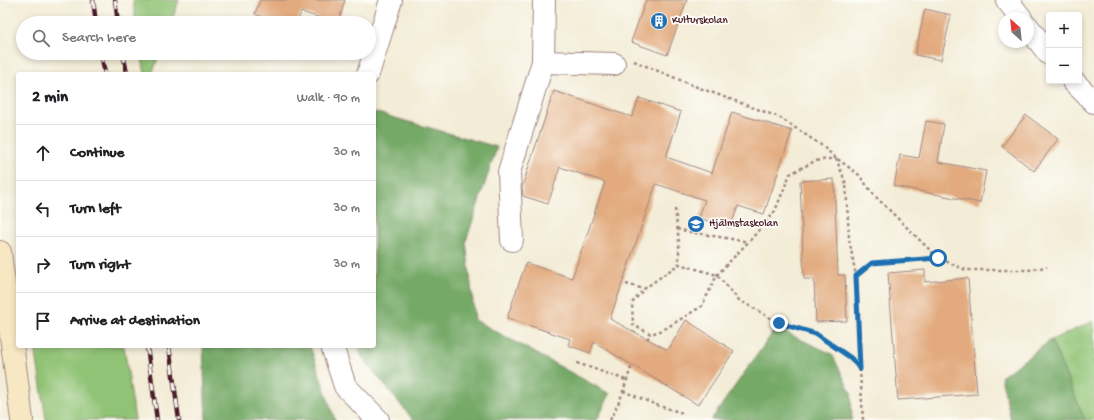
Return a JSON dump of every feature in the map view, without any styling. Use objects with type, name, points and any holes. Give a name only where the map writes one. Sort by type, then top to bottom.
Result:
[{"type":"main road","points":[[0,252],[22,420]]},
{"type":"street","points":[[376,48],[391,0]]},
{"type":"street","points":[[512,240],[509,172],[543,62],[544,0]]},
{"type":"street","points":[[1007,0],[1016,12]]},
{"type":"street","points":[[1034,35],[1046,50]]},
{"type":"street","points":[[369,72],[372,60]]},
{"type":"street","points":[[543,62],[614,64]]},
{"type":"street","points":[[1076,84],[1094,102]]},
{"type":"street","points":[[333,348],[345,386],[378,420]]},
{"type":"path","points":[[614,64],[636,61],[779,117],[821,145],[858,174],[875,196],[938,258],[966,270],[1028,270],[1047,267]]},
{"type":"path","points":[[647,338],[650,334],[663,330],[702,306],[717,275],[749,242],[775,211],[790,174],[814,161],[836,158]]},
{"type":"path","points":[[836,158],[846,184],[850,239],[856,276],[863,420]]},
{"type":"path","points":[[675,209],[679,242],[679,264]]},
{"type":"path","points":[[678,229],[692,233],[720,236],[749,242]]},
{"type":"path","points":[[856,276],[872,263],[938,258]]},
{"type":"path","points":[[679,264],[717,275],[739,300],[779,323],[816,334],[851,358],[860,369]]},
{"type":"path","points":[[650,334],[633,325],[632,303],[644,289],[679,264]]},
{"type":"path","points":[[626,284],[644,289]]},
{"type":"path","points":[[577,363],[626,380]]},
{"type":"path","points":[[610,420],[623,391],[632,365]]},
{"type":"path","points":[[623,391],[660,406],[683,413]]},
{"type":"green space","points":[[133,0],[179,0],[173,16],[135,16]]},
{"type":"green space","points":[[142,60],[157,60],[153,72],[145,72]]},
{"type":"green space","points":[[376,113],[497,147],[466,241],[475,320],[610,394],[597,420],[413,420],[362,357],[359,348],[376,348]]},
{"type":"green space","points":[[1094,321],[1094,420],[1085,420],[1051,340]]},
{"type":"green space","points":[[776,328],[832,354],[851,393],[852,420],[711,420]]},
{"type":"green space","points":[[1051,340],[1085,420],[1011,420],[1001,377]]},
{"type":"green space","points":[[35,348],[124,348],[135,420],[46,420]]},
{"type":"green space","points":[[203,348],[311,348],[335,420],[206,420]]},
{"type":"building","points":[[260,0],[345,0],[340,16],[314,16],[301,12],[300,16],[260,16],[255,14]]},
{"type":"building","name":"Kulturskolan","points":[[646,0],[687,0],[667,55],[631,42]]},
{"type":"building","points":[[925,9],[951,15],[941,60],[915,55]]},
{"type":"building","points":[[554,91],[632,117],[639,98],[681,112],[666,157],[712,173],[732,112],[792,131],[764,214],[738,206],[730,228],[699,218],[705,200],[656,184],[610,319],[668,350],[686,320],[734,351],[698,405],[594,342],[590,353],[568,345],[570,339],[507,318],[526,263],[572,278],[605,182],[560,167],[548,204],[523,196],[522,187]]},
{"type":"building","points":[[1026,115],[1058,139],[1034,171],[1002,146]]},
{"type":"building","points":[[926,121],[944,124],[938,162],[986,171],[980,203],[894,186],[900,155],[919,158]]},
{"type":"building","name":"Hjälmstaskolan","points":[[834,179],[838,275],[845,275],[847,321],[816,322],[814,279],[804,279],[800,181]]},
{"type":"building","points":[[925,270],[925,282],[968,278],[977,394],[898,400],[888,273]]},
{"type":"railway","points":[[93,0],[95,16]]},
{"type":"railway","points":[[115,0],[117,16]]},
{"type":"railway","points":[[102,60],[105,72]]},
{"type":"railway","points":[[124,60],[127,72]]},
{"type":"railway","points":[[147,348],[157,420]]},
{"type":"railway","points":[[169,348],[179,420]]},
{"type":"place","name":"Kulturskolan","points":[[659,21]]},
{"type":"place","name":"Hjälmstaskolan","points":[[696,224]]},
{"type":"route","points":[[779,323],[816,334],[851,358],[860,369],[856,276],[872,263],[938,258]]}]
